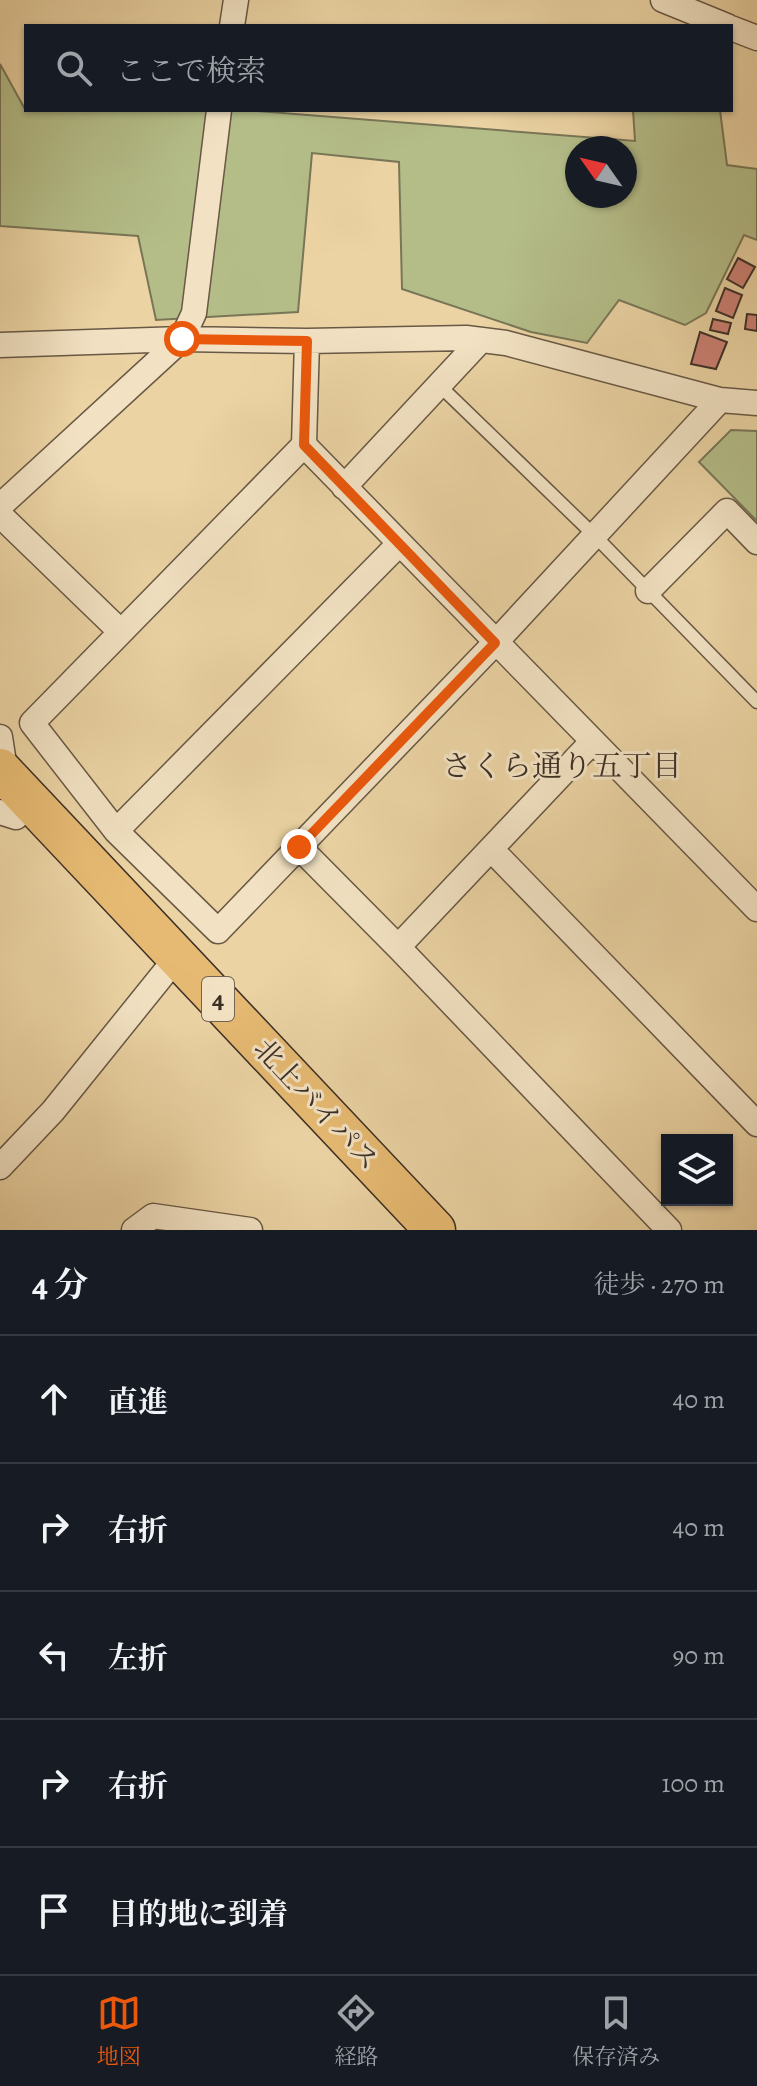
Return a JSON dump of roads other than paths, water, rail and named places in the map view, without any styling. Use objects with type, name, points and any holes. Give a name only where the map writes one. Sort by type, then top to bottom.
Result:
[{"type":"highway","name":"北上バイパス","points":[[4,795],[165,972],[408,1230]]},
{"type":"highway","name":"北上バイパス","points":[[4,795],[435,1230]]},
{"type":"street","points":[[232,24],[236,0]]},
{"type":"street","points":[[663,0],[722,24]]},
{"type":"street","points":[[733,29],[757,38]]},
{"type":"street","points":[[0,506],[182,339],[194,313],[219,112]]},
{"type":"street","points":[[0,345],[182,339],[307,341],[466,338],[506,343],[720,400],[757,403]]},
{"type":"street","points":[[344,487],[481,340]]},
{"type":"street","points":[[307,341],[304,445],[32,723],[116,831],[218,931],[495,643],[720,400]]},
{"type":"street","points":[[304,445],[757,909]]},
{"type":"street","points":[[648,591],[727,511],[757,542]]},
{"type":"street","points":[[0,515],[121,632]]},
{"type":"street","points":[[116,831],[399,544]]},
{"type":"street","points":[[0,737],[4,795]]},
{"type":"street","points":[[398,947],[592,742]]},
{"type":"street","points":[[299,847],[669,1230]]},
{"type":"street","points":[[491,849],[757,1124]]},
{"type":"street","points":[[0,1167],[53,1111],[165,972]]},
{"type":"street","points":[[134,1230],[153,1216],[250,1230]]},
{"type":"lane","points":[[439,385],[594,535],[757,702]]},
{"type":"district","name":"さくら通り五丁目","points":[[562,766]]}]
